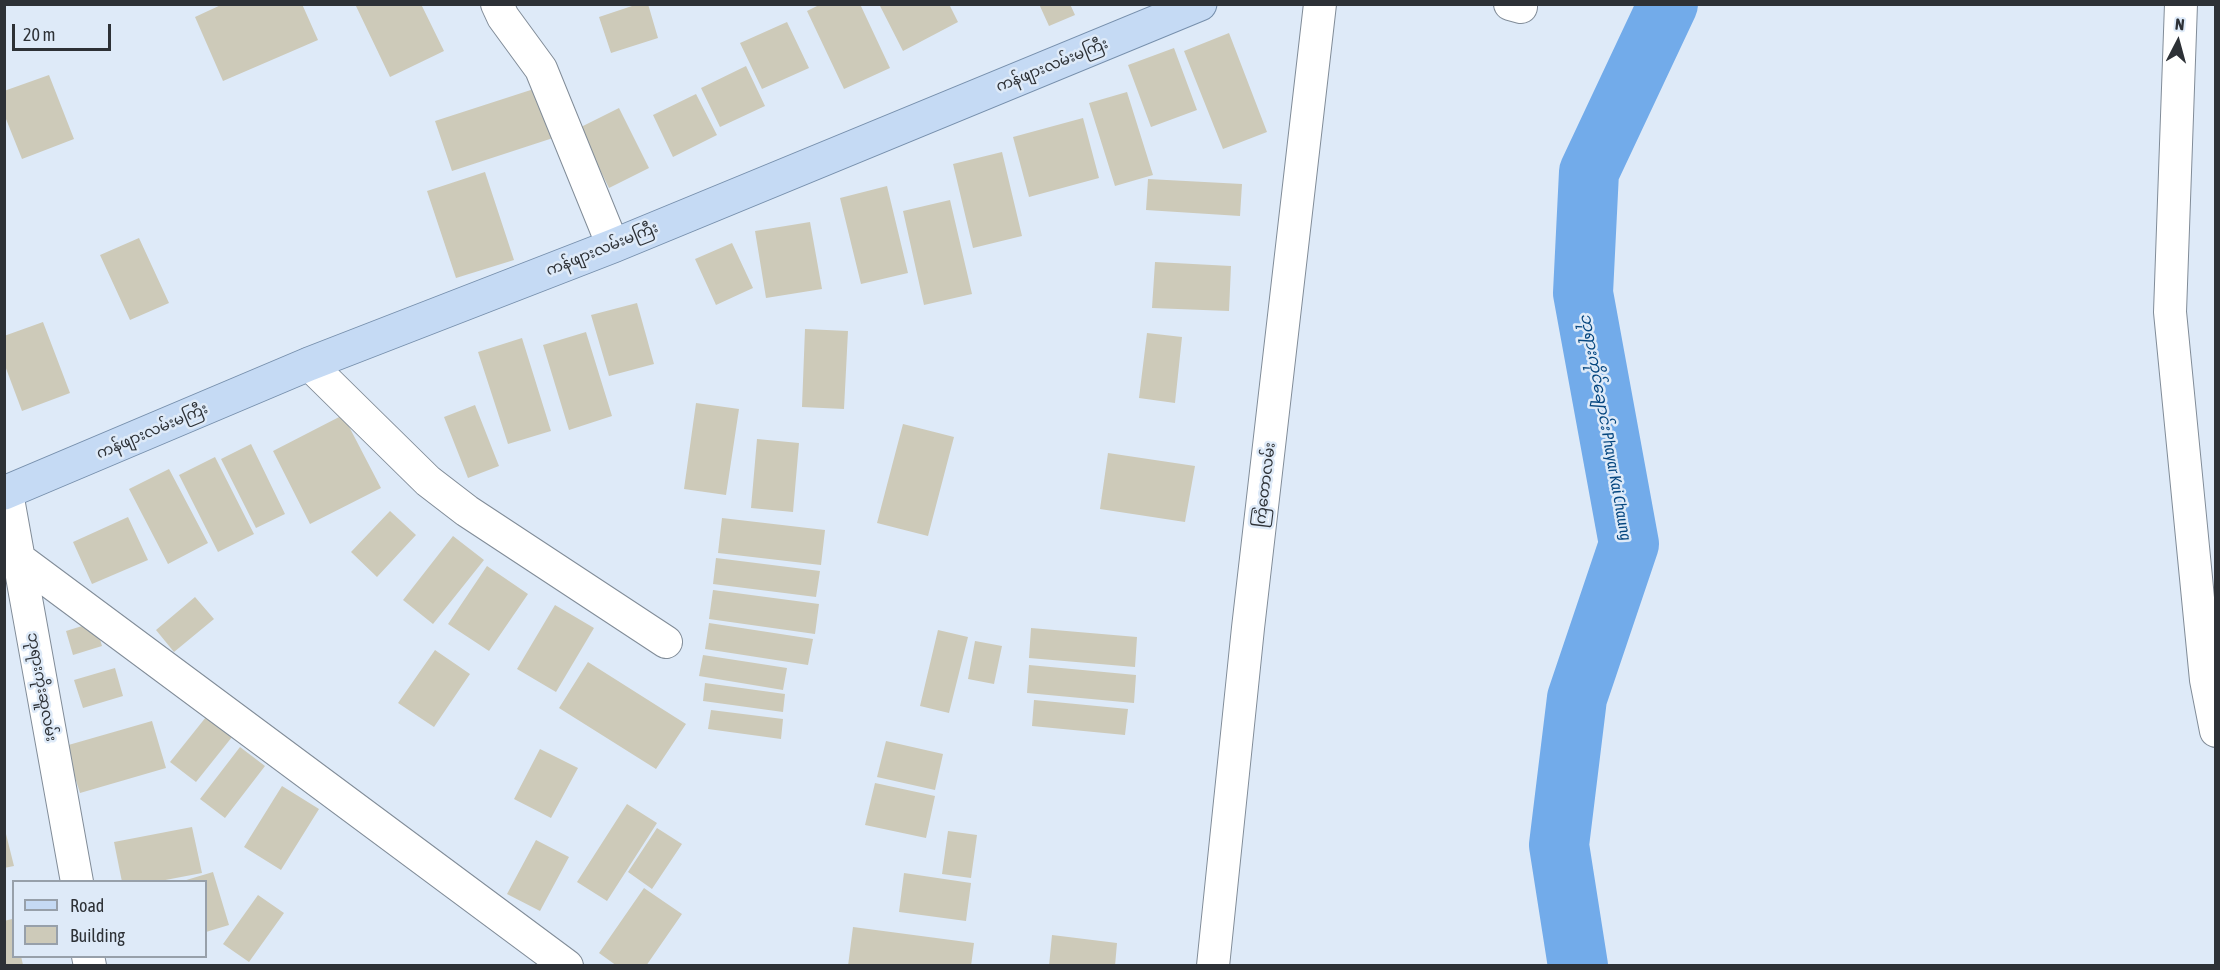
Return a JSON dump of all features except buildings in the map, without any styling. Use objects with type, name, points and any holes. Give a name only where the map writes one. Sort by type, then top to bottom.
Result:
[{"type":"main road","name":"ကန်ဖျားလမ်းမကြီး","points":[[6,493],[309,364],[614,246],[1200,4]]},
{"type":"street","points":[[497,4],[503,17],[541,69],[614,246]]},
{"type":"street","name":"ကြံတောလမ်း","points":[[1213,966],[1247,639],[1320,4]]},
{"type":"street","points":[[2181,4],[2170,312],[2206,680],[2216,731]]},
{"type":"street","points":[[309,364],[428,481],[467,511],[666,642]]},
{"type":"street","name":"ဘုရားကိုးဆူလမ်း","points":[[6,493],[77,880]]},
{"type":"street","points":[[18,558],[567,966]]},
{"type":"waterway","name":"ဘုရားကိုင်ချောင်း Phayar Kai Chaung","points":[[1578,966],[1559,845],[1577,698],[1629,544],[1583,293],[1589,172],[1668,4]]}]
